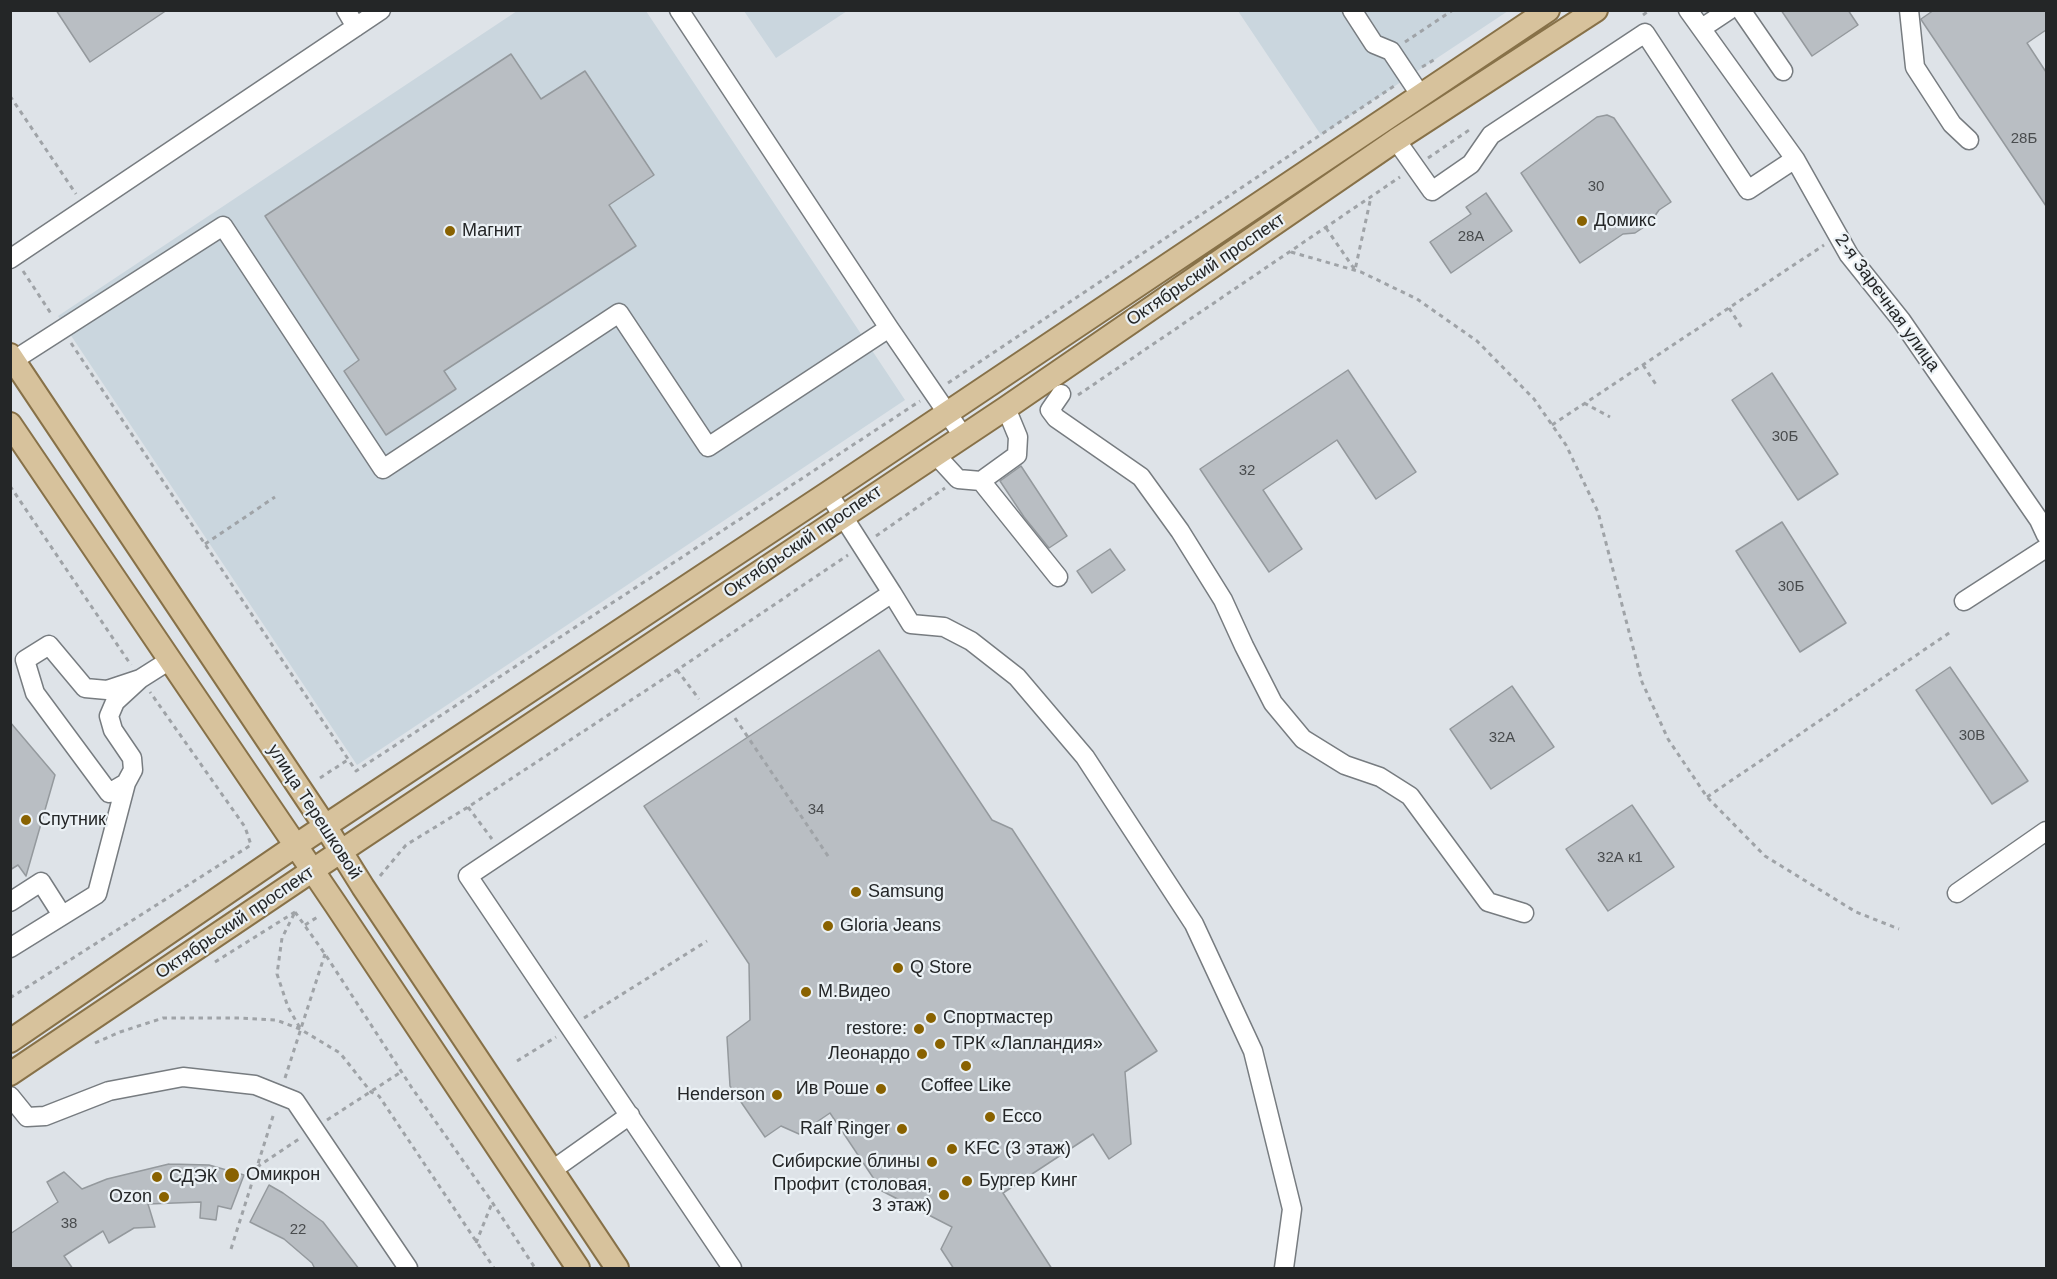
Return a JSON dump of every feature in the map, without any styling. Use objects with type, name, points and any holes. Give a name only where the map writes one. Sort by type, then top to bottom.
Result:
[{"type":"main road","name":"Октябрьский проспект","points":[[10,1041],[295,846],[948,413],[1548,10]]},
{"type":"main road","name":"Октябрьский проспект","points":[[10,1074],[340,851],[1006,408],[1396,140],[1596,10]]},
{"type":"main road","name":"улица Терешковой","points":[[12,358],[325,826],[550,1171],[617,1269]]},
{"type":"main road","name":"улица Терешковой","points":[[10,424],[313,870],[578,1269]]},
{"type":"street","points":[[346,10],[356,27]]},
{"type":"street","points":[[12,258],[381,10]]},
{"type":"street","points":[[680,10],[889,328],[963,436]]},
{"type":"street","points":[[1352,10],[1374,44],[1391,51],[1421,96]]},
{"type":"street","name":"2-я Заречная улица","points":[[1688,10],[1795,159],[1850,255],[1901,320],[2044,524]]},
{"type":"street","points":[[1702,28],[1729,10]]},
{"type":"street","points":[[1741,10],[1783,71]]},
{"type":"street","points":[[1909,10],[1915,67],[1952,124],[1969,140]]},
{"type":"street","points":[[1396,140],[1432,191],[1471,164],[1491,135],[1645,33],[1748,190],[1795,159]]},
{"type":"street","points":[[12,358],[223,226],[383,469],[619,313],[708,447],[889,328]]},
{"type":"street","points":[[1032,390],[1056,418],[1141,477],[1180,531],[1223,600],[1273,703],[1303,739],[1345,765],[1380,777],[1410,796],[1488,902],[1524,913]]},
{"type":"street","points":[[1050,410],[1068,395]]},
{"type":"street","points":[[935,454],[958,479],[981,481],[1017,455],[1018,437],[1006,408]]},
{"type":"street","points":[[981,481],[1058,577]]},
{"type":"street","points":[[828,493],[911,624],[944,627],[970,641],[1017,677],[1085,756],[1194,924],[1252,1051],[1292,1209],[1284,1269]]},
{"type":"street","points":[[1964,601],[2046,548]]},
{"type":"street","points":[[732,1269],[468,876],[892,593]]},
{"type":"street","points":[[126,783],[109,793],[35,693],[25,660],[49,645],[86,688],[107,690],[140,679]]},
{"type":"street","points":[[10,948],[97,894],[126,783],[133,770],[132,758],[113,730],[109,716],[116,702],[140,679],[170,660]]},
{"type":"street","points":[[1957,893],[2046,831]]},
{"type":"street","points":[[10,902],[41,882],[62,915]]},
{"type":"street","points":[[10,1096],[27,1117],[45,1116],[109,1091],[183,1077],[255,1085],[295,1101],[408,1269]]},
{"type":"street","points":[[550,1171],[630,1115]]},
{"type":"path","points":[[1391,51],[1454,10]]},
{"type":"path","points":[[12,258],[356,771],[1438,57]]},
{"type":"path","points":[[10,96],[85,209]]},
{"type":"path","points":[[1068,395],[1291,252],[1473,128]]},
{"type":"path","points":[[1355,270],[1371,197]]},
{"type":"path","points":[[1326,228],[1355,270]]},
{"type":"path","points":[[1552,425],[1838,235]]},
{"type":"path","points":[[1291,252],[1355,270],[1417,299],[1477,341],[1534,399],[1566,445],[1598,512],[1642,682],[1668,739],[1707,797],[1765,856],[1856,912],[1899,929]]},
{"type":"path","points":[[1729,308],[1742,328]]},
{"type":"path","points":[[1643,365],[1657,386]]},
{"type":"path","points":[[1584,403],[1610,417]]},
{"type":"path","points":[[10,486],[140,679],[245,827],[251,845],[10,998]]},
{"type":"path","points":[[205,544],[275,497]]},
{"type":"path","points":[[1707,797],[1952,631]]},
{"type":"path","points":[[677,670],[710,713],[735,718],[830,859]]},
{"type":"path","points":[[378,877],[406,845],[468,807],[657,682]]},
{"type":"path","points":[[320,778],[349,759]]},
{"type":"path","points":[[468,807],[502,852]]},
{"type":"path","points":[[300,1029],[288,1007],[277,974],[282,939],[295,912],[535,1269]]},
{"type":"path","points":[[305,925],[324,913]]},
{"type":"path","points":[[517,1061],[707,941]]},
{"type":"path","points":[[476,1243],[492,1202]]},
{"type":"shaded area","points":[[517,11],[646,11],[905,400],[357,765],[58,316]]},
{"type":"shaded area","points":[[744,11],[847,11],[776,58]]},
{"type":"shaded area","points":[[1238,11],[1508,11],[1321,135]]},
{"type":"building","points":[[56,10],[167,10],[90,62]]},
{"type":"building","points":[[1781,10],[1848,10],[1858,25],[1812,56]]},
{"type":"building","points":[[1934,10],[2046,10],[2046,30],[2027,43],[2046,72],[2046,206],[1922,21],[1921,19]]},
{"type":"building","name":"Магнит","points":[[511,54],[541,99],[585,71],[654,175],[609,205],[636,246],[444,371],[456,389],[386,435],[344,371],[359,360],[265,216]]},
{"type":"building","points":[[1607,115],[1614,118],[1671,202],[1659,210],[1650,223],[1635,233],[1623,234],[1580,263],[1521,173],[1597,117]]},
{"type":"building","points":[[1486,193],[1512,231],[1451,273],[1430,242],[1471,214],[1466,207]]},
{"type":"building","points":[[1348,370],[1416,472],[1376,499],[1337,440],[1263,490],[1302,549],[1269,572],[1200,469]]},
{"type":"building","points":[[1772,373],[1838,474],[1798,500],[1732,400]]},
{"type":"building","points":[[1021,466],[1067,536],[1049,548],[1024,517],[1000,481]]},
{"type":"building","points":[[1782,522],[1846,623],[1800,652],[1736,551]]},
{"type":"building","points":[[1110,549],[1125,570],[1092,593],[1077,571]]},
{"type":"building","name":"ТРК «Лапландия»","points":[[879,650],[992,820],[1012,829],[1157,1051],[1125,1072],[1131,1144],[1109,1159],[1093,1134],[1003,1193],[1052,1269],[954,1269],[941,1249],[952,1227],[882,1191],[830,1113],[799,1134],[781,1126],[765,1137],[730,1086],[727,1037],[750,1020],[749,964],[644,806]]},
{"type":"building","points":[[1950,667],[2028,781],[1992,804],[1916,690]]},
{"type":"building","points":[[1512,686],[1554,747],[1491,789],[1450,729]]},
{"type":"building","name":"Спутник","points":[[10,722],[55,775],[26,876],[18,865],[10,870]]},
{"type":"building","points":[[1632,805],[1674,867],[1608,911],[1566,849]]},
{"type":"building","points":[[169,1164],[209,1165],[244,1175],[231,1209],[218,1206],[216,1220],[200,1218],[201,1202],[148,1204],[155,1227],[134,1228],[109,1243],[103,1231],[64,1256],[73,1269],[10,1269],[10,1234],[58,1202],[47,1182],[64,1172],[82,1189],[107,1179]]},
{"type":"building","points":[[269,1185],[323,1222],[359,1269],[315,1269],[312,1263],[284,1239],[250,1222]]},
{"type":"place","name":"Домикс","points":[[1582,221]]},
{"type":"place","name":"Магнит","points":[[450,231]]},
{"type":"place","name":"Спутник","points":[[26,820]]},
{"type":"place","name":"Samsung","points":[[856,892]]},
{"type":"place","name":"Gloria Jeans","points":[[828,926]]},
{"type":"place","name":"Q Store","points":[[898,968]]},
{"type":"place","name":"М.Видео","points":[[806,992]]},
{"type":"place","name":"Спортмастер","points":[[931,1018]]},
{"type":"place","name":"restore:","points":[[919,1029]]},
{"type":"place","name":"ТРК «Лапландия»","points":[[940,1044]]},
{"type":"place","name":"Леонардо","points":[[922,1054]]},
{"type":"place","name":"Coffee Like","points":[[966,1066]]},
{"type":"place","name":"Ив Роше","points":[[881,1089]]},
{"type":"place","name":"Henderson","points":[[777,1095]]},
{"type":"place","name":"Ecco","points":[[990,1117]]},
{"type":"place","name":"Ralf Ringer","points":[[902,1129]]},
{"type":"place","name":"KFC (3 этаж)","points":[[952,1149]]},
{"type":"place","name":"Сибирские блины","points":[[932,1162]]},
{"type":"place","name":"Омикрон","points":[[232,1175]]},
{"type":"place","name":"СДЭК","points":[[157,1177]]},
{"type":"place","name":"Бургер Кинг","points":[[967,1181]]},
{"type":"place","name":"Профит (столовая, 3 этаж)","points":[[944,1195]]},
{"type":"place","name":"Ozon","points":[[164,1197]]}]
